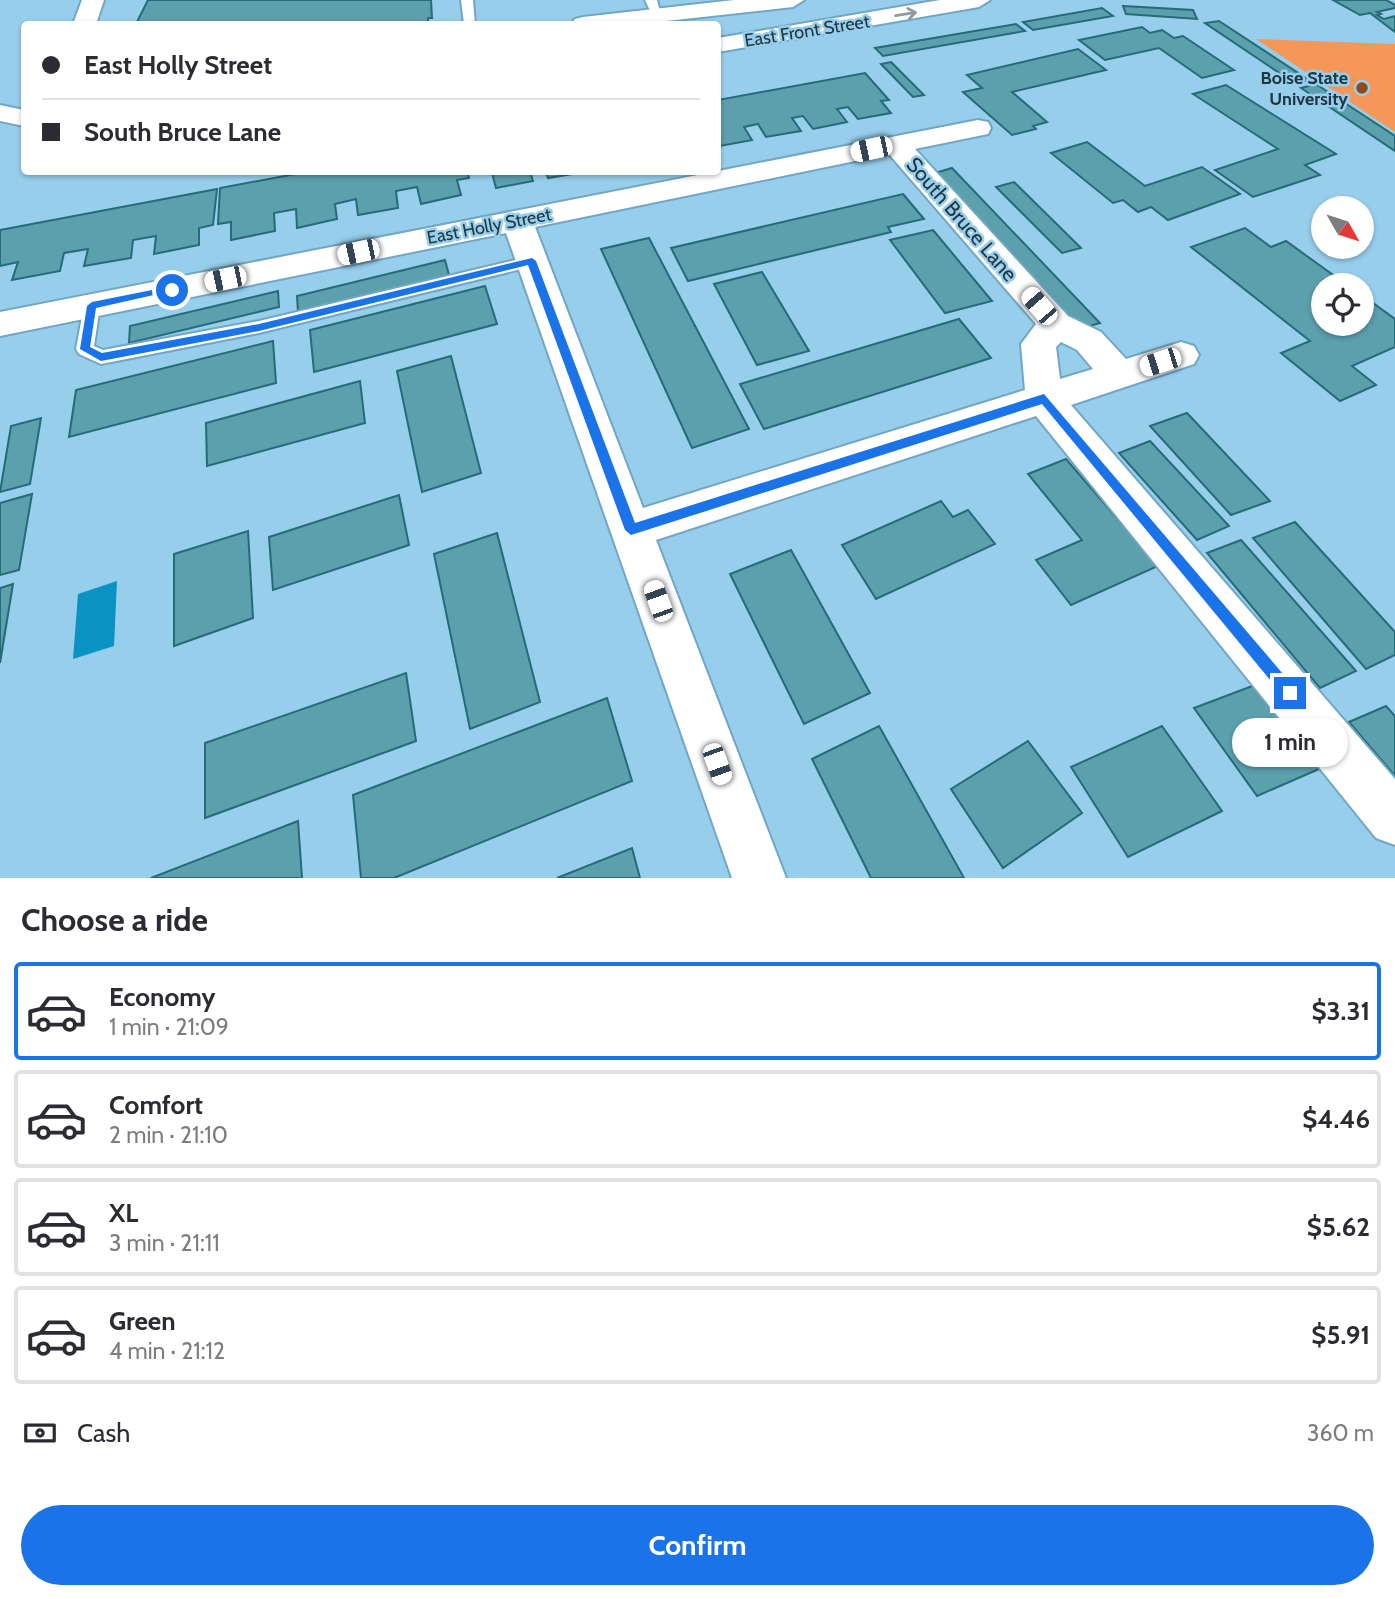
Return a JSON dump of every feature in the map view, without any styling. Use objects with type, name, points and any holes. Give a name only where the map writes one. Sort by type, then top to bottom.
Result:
[{"type":"street","points":[[86,21],[93,0]]},
{"type":"street","points":[[596,21],[654,8],[793,0]]},
{"type":"street","name":"East Front Street","points":[[721,44],[979,0]]},
{"type":"street","points":[[0,113],[21,117]]},
{"type":"street","name":"East Holly Street","points":[[0,324],[978,128]]},
{"type":"street","name":"South Bruce Lane","points":[[895,144],[1056,325],[1089,341],[1119,375]]},
{"type":"street","points":[[517,220],[759,878]]},
{"type":"street","points":[[1056,325],[1038,344],[1044,399],[1395,819]]},
{"type":"street","points":[[631,530],[1181,355]]},
{"type":"lane","points":[[467,0],[470,21]]},
{"type":"lane","points":[[92,306],[85,349],[101,357],[259,327],[532,261]]},
{"type":"shaded area","name":"Boise State University","points":[[1256,39],[1395,44],[1395,132]]},
{"type":"water","points":[[117,581],[114,646],[73,659],[78,594]]},
{"type":"building","points":[[148,0],[431,0],[432,18],[428,18],[428,21],[138,21]]},
{"type":"building","points":[[1333,0],[1386,0],[1395,5],[1395,8],[1377,12],[1381,14],[1377,15],[1384,19],[1395,16],[1395,32],[1370,13],[1360,15]]},
{"type":"building","points":[[1123,6],[1193,10],[1197,19],[1126,14]]},
{"type":"building","points":[[1102,8],[1113,16],[1033,30],[1023,22]]},
{"type":"building","points":[[1219,21],[1309,80],[1294,83],[1205,23]]},
{"type":"building","points":[[1016,24],[1025,31],[883,56],[875,48]]},
{"type":"building","points":[[1142,27],[1150,33],[1162,30],[1174,38],[1183,36],[1234,70],[1202,78],[1159,48],[1105,60],[1079,40]]},
{"type":"building","points":[[1078,49],[1106,70],[1012,92],[1047,122],[1033,126],[1036,129],[1012,135],[963,92],[982,88],[967,75]]},
{"type":"building","points":[[891,62],[924,95],[913,97],[881,64]]},
{"type":"building","points":[[865,73],[889,100],[881,101],[891,113],[858,119],[848,107],[837,109],[847,122],[813,129],[803,116],[792,118],[801,131],[766,137],[758,124],[744,127],[752,140],[721,146],[721,99]]},
{"type":"building","points":[[1316,84],[1395,136],[1395,151],[1301,88]]},
{"type":"building","points":[[1226,85],[1336,154],[1305,165],[1320,175],[1253,197],[1215,170],[1278,149],[1193,94]]},
{"type":"building","points":[[1087,142],[1145,186],[1202,167],[1240,194],[1168,220],[1151,207],[1138,212],[1123,200],[1113,203],[1051,153]]},
{"type":"building","points":[[952,168],[1100,323],[1080,329],[935,173]]},
{"type":"building","points":[[290,175],[468,175],[469,178],[457,180],[461,195],[421,204],[417,187],[396,191],[398,208],[358,215],[356,199],[335,204],[337,219],[297,228],[296,209],[274,213],[275,231],[231,240],[231,222],[218,224],[220,188]]},
{"type":"building","points":[[493,175],[531,175],[533,181],[496,188]]},
{"type":"building","points":[[1014,182],[1081,248],[1062,253],[996,187]]},
{"type":"building","points":[[217,189],[213,225],[199,228],[199,245],[154,254],[156,236],[133,240],[131,258],[84,266],[88,249],[64,253],[60,271],[12,280],[18,262],[0,266],[0,230]]},
{"type":"building","points":[[903,194],[924,219],[888,227],[891,232],[688,281],[671,248]]},
{"type":"building","points":[[1245,228],[1271,247],[1286,241],[1330,273],[1311,273],[1311,336],[1374,336],[1374,304],[1395,319],[1395,347],[1352,366],[1376,385],[1340,401],[1281,353],[1310,341],[1191,247]]},
{"type":"building","points":[[933,230],[992,301],[945,313],[890,240]]},
{"type":"building","points":[[649,238],[749,429],[692,448],[601,249]]},
{"type":"building","points":[[445,260],[449,275],[298,312],[297,296]]},
{"type":"building","points":[[762,272],[809,351],[757,365],[714,284]]},
{"type":"building","points":[[485,286],[497,324],[314,372],[310,330]]},
{"type":"building","points":[[278,291],[279,307],[129,343],[130,326]]},
{"type":"building","points":[[959,319],[991,358],[764,429],[740,384]]},
{"type":"building","points":[[273,341],[276,383],[69,437],[76,390]]},
{"type":"building","points":[[451,356],[481,473],[422,492],[397,371]]},
{"type":"building","points":[[360,381],[365,423],[207,466],[206,423]]},
{"type":"building","points":[[1187,413],[1270,501],[1231,515],[1150,426]]},
{"type":"building","points":[[41,418],[30,484],[0,492],[11,426]]},
{"type":"building","points":[[1150,441],[1229,526],[1197,540],[1119,453]]},
{"type":"building","points":[[1066,459],[1158,566],[1071,605],[1036,560],[1082,540],[1028,474]]},
{"type":"building","points":[[32,494],[19,570],[0,575],[0,503]]},
{"type":"building","points":[[399,495],[409,545],[273,590],[269,537]]},
{"type":"building","points":[[941,501],[953,517],[968,510],[995,544],[876,599],[842,545]]},
{"type":"building","points":[[1295,522],[1395,632],[1395,655],[1366,669],[1253,538]]},
{"type":"building","points":[[248,531],[253,618],[174,646],[174,554]]},
{"type":"building","points":[[497,533],[540,702],[470,729],[434,554]]},
{"type":"building","points":[[1241,540],[1356,671],[1320,688],[1207,553]]},
{"type":"building","points":[[791,550],[870,693],[804,724],[730,574]]},
{"type":"building","points":[[13,584],[0,663],[0,588]]},
{"type":"building","points":[[406,673],[416,741],[205,818],[205,743]]},
{"type":"building","points":[[1255,685],[1319,769],[1257,796],[1194,708]]},
{"type":"building","points":[[607,698],[632,781],[394,878],[361,878],[353,795]]},
{"type":"building","points":[[1386,706],[1395,716],[1395,776],[1349,722]]},
{"type":"building","points":[[879,726],[964,878],[871,878],[812,759]]},
{"type":"building","points":[[1162,726],[1222,811],[1128,857],[1071,767]]},
{"type":"building","points":[[1028,741],[1082,813],[1003,868],[951,789]]},
{"type":"building","points":[[298,821],[302,878],[151,878]]},
{"type":"building","points":[[632,848],[640,878],[557,878]]},
{"type":"place","name":"Boise State University","points":[[1362,88]]},
{"type":"route","points":[[172,290],[92,306],[85,349],[101,357],[259,327],[398,296],[532,261],[631,530],[1044,399],[1290,693]]}]
